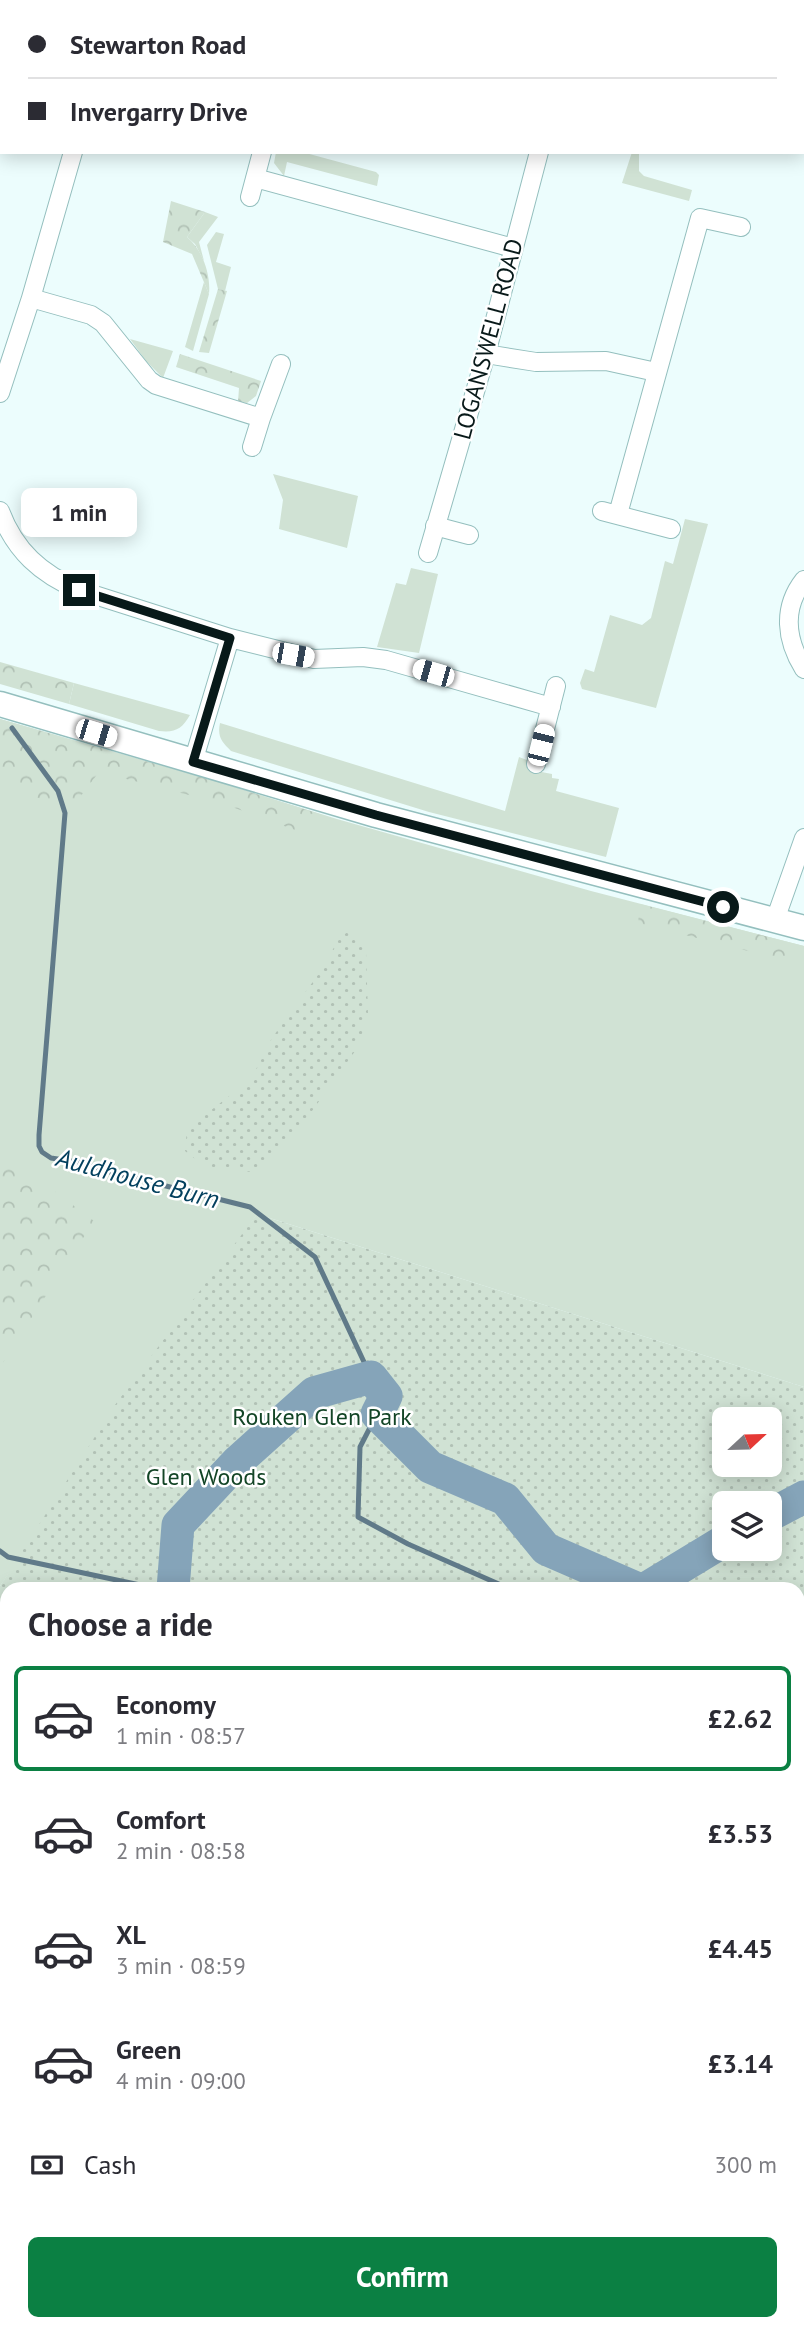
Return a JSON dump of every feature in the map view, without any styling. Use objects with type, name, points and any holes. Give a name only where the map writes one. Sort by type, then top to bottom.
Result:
[{"type":"main road","points":[[0,704],[389,818],[804,928]]},
{"type":"street","points":[[0,393],[31,298],[72,154]]},
{"type":"street","points":[[250,197],[261,154]]},
{"type":"street","name":"LOGANSWELL ROAD","points":[[428,553],[539,154]]},
{"type":"street","points":[[255,178],[513,248]]},
{"type":"street","points":[[671,529],[610,513],[656,372],[700,218],[741,227]]},
{"type":"street","points":[[31,298],[91,315],[103,323],[156,385],[261,418]]},
{"type":"street","points":[[485,354],[536,362],[606,361],[656,372]]},
{"type":"street","points":[[252,447],[281,364]]},
{"type":"street","points":[[0,511],[21,552],[59,582],[79,590],[230,638],[314,659],[363,657],[386,660],[551,707]]},
{"type":"street","points":[[435,526],[470,535]]},
{"type":"street","points":[[804,580],[792,601],[788,626],[795,654],[804,668]]},
{"type":"street","points":[[193,762],[230,638]]},
{"type":"street","points":[[536,764],[555,686]]},
{"type":"street","points":[[775,920],[804,838]]},
{"type":"green space","points":[[276,154],[309,154],[379,175],[377,186],[287,162],[284,176],[274,163]]},
{"type":"green space","points":[[631,154],[639,154],[639,171],[644,176],[692,190],[689,201],[622,183]]},
{"type":"green space","points":[[171,201],[205,212],[187,237],[204,262],[209,278],[209,294],[192,254],[163,242]]},
{"type":"green space","points":[[205,212],[218,217],[199,242],[204,261],[195,244],[187,237]]},
{"type":"green space","points":[[216,232],[224,234],[216,262],[231,267],[225,291],[218,289],[207,245]]},
{"type":"green space","points":[[204,282],[209,294],[193,351],[185,347]]},
{"type":"green space","points":[[218,289],[227,291],[209,353],[199,352]]},
{"type":"green space","points":[[130,339],[173,351],[163,378],[146,361]]},
{"type":"green space","points":[[180,354],[261,381],[256,396],[247,403],[238,402],[239,388],[176,367]]},
{"type":"green space","points":[[273,474],[358,496],[347,548],[279,529],[283,500]]},
{"type":"green space","points":[[685,519],[708,524],[656,708],[582,689],[580,683],[585,669],[594,672],[610,615],[642,625],[651,618],[665,561],[673,564]]},
{"type":"green space","points":[[411,568],[438,574],[419,653],[377,647],[396,583],[406,585]]},
{"type":"green space","points":[[0,662],[74,683],[69,704],[0,684]]},
{"type":"green space","points":[[74,683],[190,715],[178,729],[159,731],[69,704]]},
{"type":"green space","points":[[0,719],[591,891],[804,946],[804,1387],[257,1214],[3,1582],[0,1582]]},
{"type":"green space","points":[[0,719],[326,816],[306,834],[224,804],[99,772],[74,805],[18,794],[0,780]]},
{"type":"green space","points":[[220,723],[505,811],[519,757],[527,760],[531,770],[552,774],[552,778],[559,779],[556,791],[619,808],[606,857],[429,812],[231,751],[221,739]]},
{"type":"green space","points":[[640,904],[804,946],[804,965],[638,923]]},
{"type":"green space","points":[[352,929],[366,951],[368,1015],[358,1047],[289,1143],[253,1172],[208,1169],[185,1151],[187,1129],[251,1079],[272,1038],[320,972],[340,937]]},
{"type":"green space","points":[[10,1152],[33,1175],[94,1221],[0,1367],[0,1159]]},
{"type":"green space","name":"Rouken Glen Park","points":[[257,1214],[804,1387],[804,1582],[3,1582],[115,1405]]},
{"type":"waterway","name":"Auldhouse Burn","points":[[12,728],[58,791],[65,813],[39,1135],[42,1152],[51,1158],[84,1163],[250,1207],[315,1257],[371,1377]]},
{"type":"waterway","name":"Auldhouse Burn","points":[[174,1582],[178,1525],[237,1462],[314,1393],[371,1377],[386,1396],[377,1414],[430,1467],[505,1499],[546,1549],[622,1582]]},
{"type":"waterway","points":[[377,1414],[360,1447],[358,1517],[408,1544],[494,1582]]},
{"type":"waterway","name":"Auldhouse Burn","points":[[782,1509],[804,1497]]},
{"type":"waterway","name":"Auldhouse Burn","points":[[657,1582],[712,1548]]},
{"type":"waterway","points":[[0,1551],[8,1557],[126,1582]]},
{"type":"route","points":[[79,590],[230,638],[193,762],[376,815],[723,907]]},
{"type":"park label","name":"Glen Woods","points":[[206,1476]]}]
